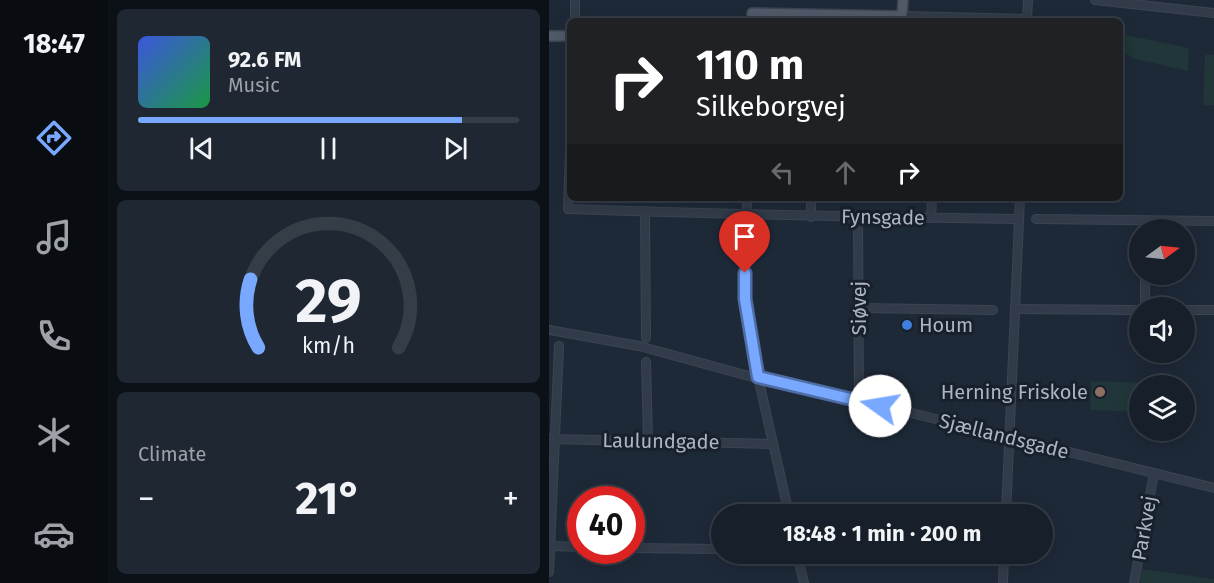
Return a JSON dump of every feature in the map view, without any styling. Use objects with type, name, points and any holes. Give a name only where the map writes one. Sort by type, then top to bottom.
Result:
[{"type":"main road","points":[[752,17],[902,16],[903,0]]},
{"type":"main road","points":[[549,36],[567,36]]},
{"type":"street","points":[[575,18],[576,0]]},
{"type":"street","points":[[1027,18],[1028,0]]},
{"type":"street","points":[[1095,0],[1214,13]]},
{"type":"street","points":[[902,16],[964,18]]},
{"type":"street","name":"Fynsgade","points":[[568,201],[568,209],[811,217],[858,215],[1019,219]]},
{"type":"street","points":[[747,201],[745,299],[758,377],[787,504]]},
{"type":"street","points":[[811,201],[811,217]]},
{"type":"street","points":[[931,201],[931,218]]},
{"type":"street","points":[[1006,504],[1020,201]]},
{"type":"street","points":[[645,212],[646,338]]},
{"type":"street","name":"Siøvej","points":[[858,215],[859,400]]},
{"type":"street","points":[[1036,219],[1129,219]]},
{"type":"street","points":[[1195,220],[1214,221]]},
{"type":"street","points":[[859,308],[993,310]]},
{"type":"street","points":[[1015,309],[1129,310]]},
{"type":"street","points":[[1195,310],[1214,310]]},
{"type":"street","name":"Sjællandsgade","points":[[549,330],[639,346],[1214,488]]},
{"type":"street","points":[[549,572],[552,439],[559,346]]},
{"type":"street","points":[[646,362],[648,441]]},
{"type":"street","name":"Laulundgade","points":[[552,439],[773,444]]},
{"type":"street","name":"Parkvej","points":[[1134,583],[1153,472]]},
{"type":"street","points":[[551,546],[567,547]]},
{"type":"street","points":[[645,548],[711,549]]},
{"type":"street","points":[[799,564],[804,583]]},
{"type":"street","points":[[1003,583],[1004,564]]},
{"type":"green space","points":[[1123,34],[1189,48],[1188,71],[1132,58],[1123,51]]},
{"type":"green space","points":[[1205,55],[1214,55],[1214,105],[1203,105]]},
{"type":"green space","points":[[1091,381],[1129,382],[1129,412],[1090,410]]},
{"type":"green space","points":[[1142,569],[1214,579],[1214,583],[1140,583]]},
{"type":"place","name":"Houm","points":[[907,325]]},
{"type":"place","name":"Herning Friskole","points":[[1100,392]]},
{"type":"route","points":[[745,273],[745,299],[758,377],[778,384],[880,406]]}]
